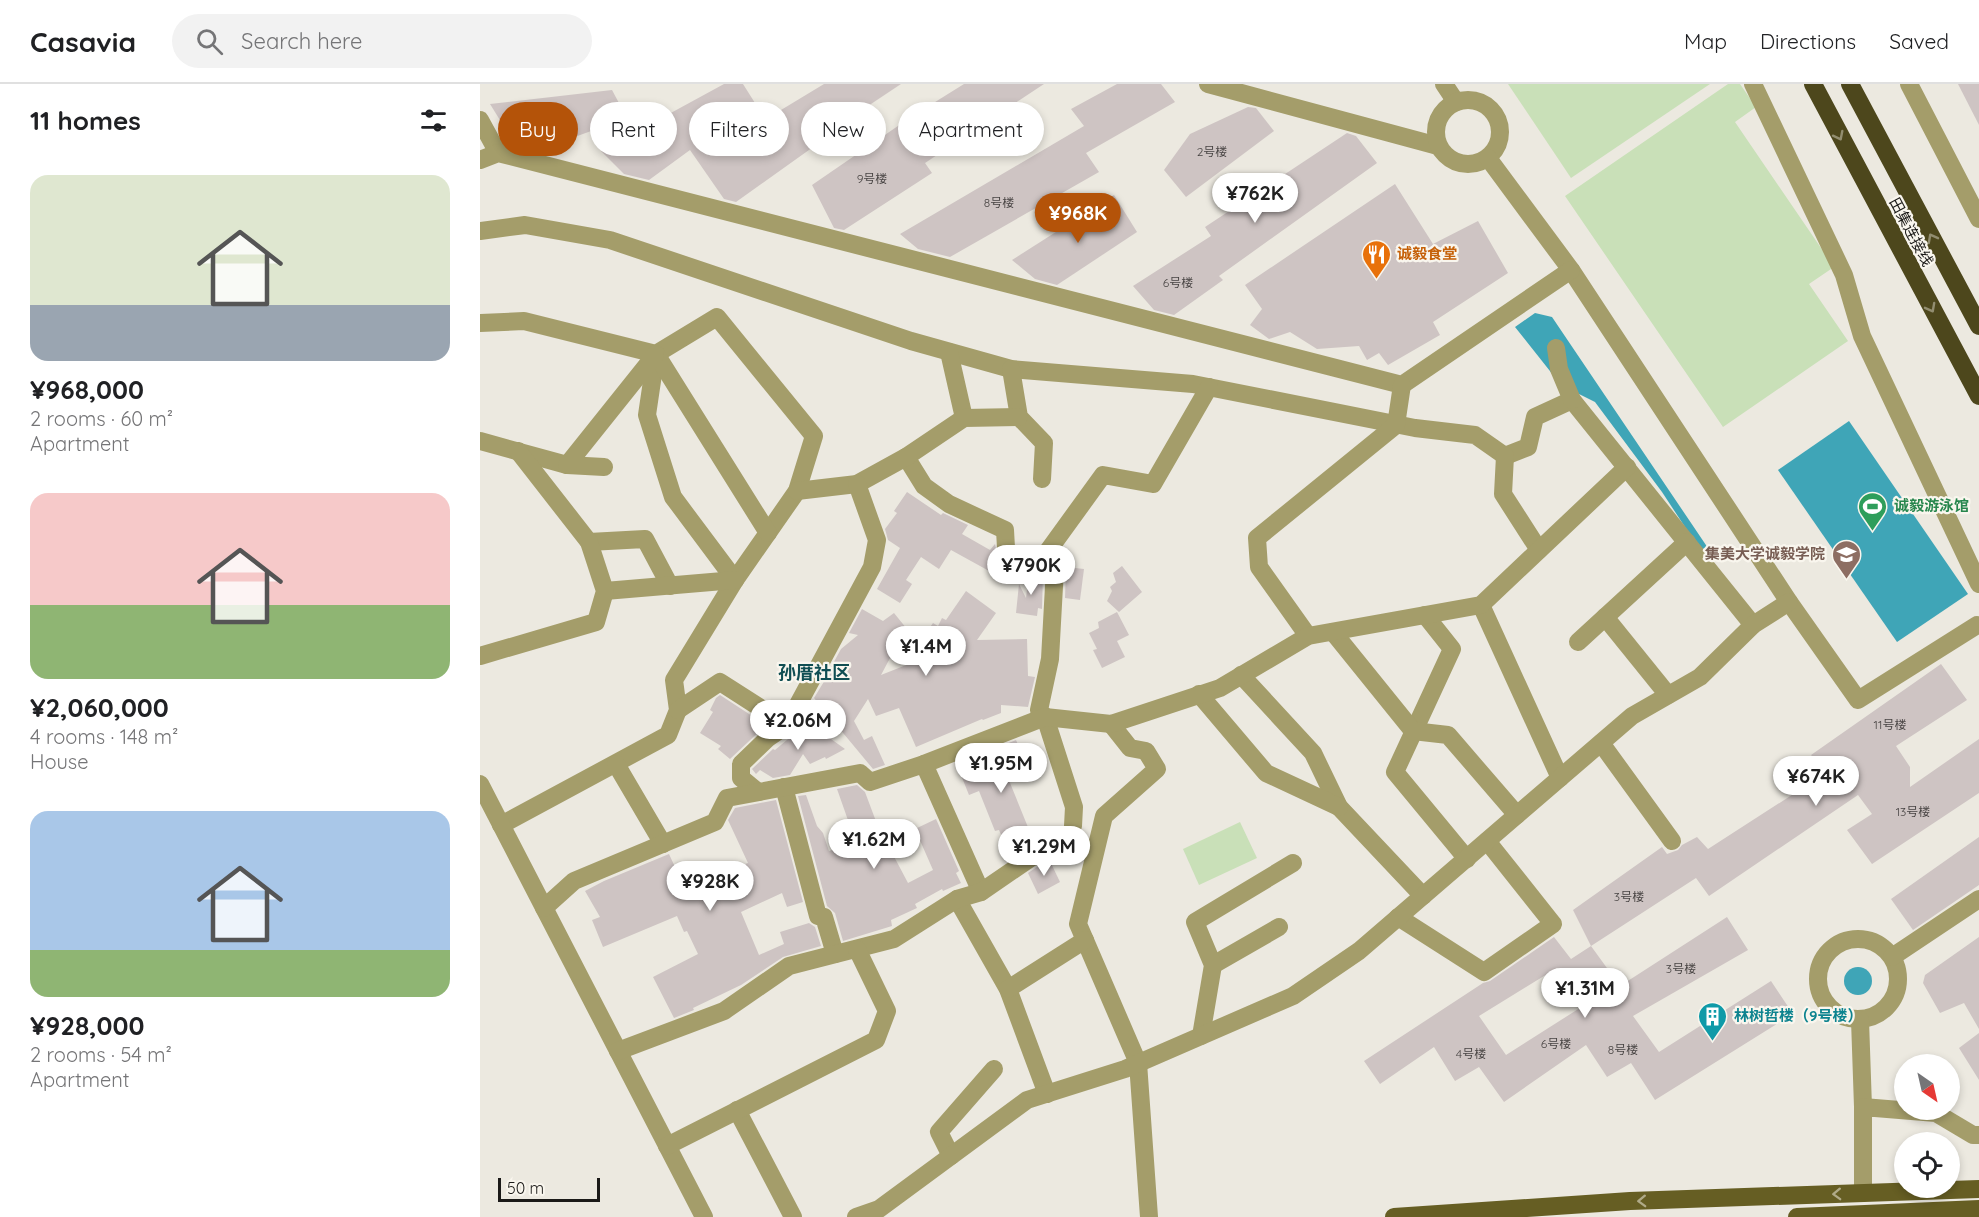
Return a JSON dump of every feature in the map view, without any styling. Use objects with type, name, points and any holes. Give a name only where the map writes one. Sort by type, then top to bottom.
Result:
[{"type":"highway","name":"田集连接线","points":[[1813,84],[1979,396]]},
{"type":"highway","name":"田集连接线","points":[[1850,84],[1979,326]]},
{"type":"main road","points":[[1394,1217],[1630,1201],[1979,1189]]},
{"type":"main road","points":[[1797,1217],[1979,1209]]},
{"type":"street","points":[[1208,84],[1438,146]]},
{"type":"street","points":[[1444,84],[1456,102]]},
{"type":"street","points":[[1753,84],[1844,275],[1862,336],[1979,584]]},
{"type":"street","points":[[1909,84],[1979,219]]},
{"type":"street","points":[[1476,100],[1494,112],[1499,121],[1501,131],[1495,151],[1488,158],[1470,165],[1460,164],[1443,154],[1435,136],[1440,116],[1456,102],[1476,100]]},
{"type":"street","points":[[480,120],[498,153],[480,160]]},
{"type":"street","points":[[510,156],[1402,385]]},
{"type":"street","points":[[1488,158],[1571,270],[1789,602],[1858,700],[1978,620]]},
{"type":"street","points":[[480,231],[525,225],[610,240],[911,341],[1011,369],[1193,384],[1396,424],[1476,435],[1505,456]]},
{"type":"street","points":[[1308,636],[1259,567],[1257,538],[1396,424],[1402,385],[1571,270]]},
{"type":"street","points":[[501,825],[668,735],[678,710],[674,680],[735,580],[797,491],[814,436],[717,317],[656,354],[567,465]]},
{"type":"street","points":[[480,323],[524,321],[656,354],[768,533]]},
{"type":"street","points":[[1556,348],[1559,369],[1572,399],[1753,625]]},
{"type":"street","points":[[950,352],[964,418]]},
{"type":"street","points":[[656,354],[647,415],[673,497],[735,580]]},
{"type":"street","points":[[1011,369],[1020,417],[1044,443],[1042,479]]},
{"type":"street","points":[[1040,562],[1103,476],[1153,484],[1209,387]]},
{"type":"street","points":[[1505,456],[1528,447],[1535,417],[1572,399]]},
{"type":"street","points":[[797,491],[857,484],[906,457],[964,418],[1020,417]]},
{"type":"street","points":[[480,441],[567,465],[604,467]]},
{"type":"street","points":[[480,656],[596,622],[605,591],[589,542],[518,451]]},
{"type":"street","points":[[1505,456],[1503,494],[1539,550]]},
{"type":"street","points":[[906,457],[924,486],[949,504],[1005,530],[1006,548],[1015,559],[1040,562],[1055,568],[1050,659],[1039,710],[1045,717],[1074,807],[1073,826]]},
{"type":"street","points":[[544,908],[574,881],[715,822],[727,798],[860,773],[870,782],[924,765],[1045,717],[1112,724],[1220,688],[1308,636],[1481,605],[1627,467]]},
{"type":"street","points":[[758,792],[741,778],[741,764],[768,738],[787,725],[872,567],[876,540],[857,484]]},
{"type":"street","points":[[589,542],[645,539],[670,586]]},
{"type":"street","points":[[1578,642],[1687,542]]},
{"type":"street","points":[[605,591],[735,580]]},
{"type":"street","points":[[856,1217],[879,1209],[1028,1100],[1138,1063],[1293,996],[1359,951],[1632,716],[1700,677],[1753,625],[1789,602]]},
{"type":"street","points":[[1481,605],[1560,778]]},
{"type":"street","points":[[1425,615],[1452,649],[1395,772],[1467,859]]},
{"type":"street","points":[[1605,617],[1668,695]]},
{"type":"street","points":[[1333,632],[1413,731],[1449,735],[1517,815]]},
{"type":"street","points":[[1241,675],[1313,753],[1339,807],[1423,896]]},
{"type":"street","points":[[678,710],[720,682],[787,725]]},
{"type":"street","points":[[1199,694],[1266,773],[1339,807]]},
{"type":"street","points":[[1112,724],[1130,748],[1146,751],[1157,769],[1104,816],[1078,924],[1138,1063],[1149,1217]]},
{"type":"street","points":[[1601,743],[1672,841]]},
{"type":"street","points":[[616,764],[663,844]]},
{"type":"street","points":[[924,765],[981,892]]},
{"type":"street","points":[[480,784],[704,1217]]},
{"type":"street","points":[[784,787],[818,916],[824,917],[835,954]]},
{"type":"street","points":[[1398,917],[1484,972],[1553,924],[1487,841]]},
{"type":"street","points":[[618,1052],[724,1011],[789,966],[894,939],[957,899],[981,892],[1048,846]]},
{"type":"street","points":[[1201,1036],[1213,965],[1195,922],[1293,863]]},
{"type":"street","points":[[957,899],[1008,989],[1047,1094]]},
{"type":"street","points":[[1892,957],[1979,899]]},
{"type":"street","points":[[1213,965],[1279,927]]},
{"type":"street","points":[[1865,939],[1880,945],[1892,957],[1898,973],[1897,989],[1890,1004],[1877,1015],[1860,1020],[1844,1017],[1830,1008],[1821,994],[1818,977],[1822,961],[1833,948],[1848,940],[1865,939]]},
{"type":"street","points":[[1008,989],[1084,940]]},
{"type":"street","points":[[667,1146],[876,1040],[887,1011],[857,949]]},
{"type":"street","points":[[1860,1020],[1863,1192]]},
{"type":"street","points":[[951,1156],[939,1132],[994,1069]]},
{"type":"street","points":[[1863,1107],[1936,1113],[1973,1135],[1979,1135]]},
{"type":"street","points":[[737,1110],[793,1217]]},
{"type":"green space","points":[[1508,84],[1710,84],[1571,178]]},
{"type":"green space","points":[[1728,84],[1740,84],[1756,107],[1735,122],[1834,267],[1809,284],[1848,341],[1723,427],[1565,196]]},
{"type":"green space","points":[[1240,822],[1257,858],[1199,885],[1183,849]]},
{"type":"water","points":[[1535,313],[1552,317],[1712,554],[1706,559],[1662,492],[1595,402],[1561,385],[1515,327]]},
{"type":"water","name":"诚毅游泳馆","points":[[1849,421],[1968,594],[1897,642],[1778,470]]},
{"type":"water","points":[[1858,967],[1868,971],[1872,981],[1868,991],[1858,995],[1848,991],[1844,981],[1848,971]]},
{"type":"building","points":[[724,84],[743,84],[754,102],[691,102]]},
{"type":"building","points":[[824,84],[901,84],[874,102],[801,102],[801,156],[736,202],[724,199],[694,156],[789,156],[789,105]]},
{"type":"building","points":[[964,84],[1044,84],[1017,102],[935,102]]},
{"type":"building","points":[[1117,84],[1161,84],[1175,102],[1086,153],[1099,172],[950,257],[918,249],[900,234],[1033,156],[1044,156],[1044,149],[1084,126],[1071,109]]},
{"type":"building","points":[[1958,84],[1979,84],[1979,125]]},
{"type":"building","points":[[612,90],[618,102],[590,102],[590,131],[578,136],[578,102],[507,102]]},
{"type":"building","points":[[498,103],[498,117],[490,104]]},
{"type":"building","points":[[689,103],[689,151],[649,180],[624,174],[606,156],[677,156],[677,110]]},
{"type":"building","points":[[1248,107],[1256,108],[1274,131],[1186,197],[1164,170],[1190,134]]},
{"type":"building","points":[[898,126],[898,156],[936,156],[925,163],[932,173],[844,230],[834,228],[812,185],[854,156],[886,156],[886,134]]},
{"type":"building","points":[[1347,133],[1356,136],[1377,163],[1219,276],[1223,280],[1174,315],[1154,310],[1133,286],[1211,236],[1205,227]]},
{"type":"building","name":"诚毅食堂","points":[[1395,184],[1433,244],[1478,221],[1508,273],[1433,322],[1440,335],[1388,365],[1379,353],[1367,360],[1359,346],[1317,349],[1290,332],[1269,339],[1250,325],[1262,309],[1245,285]]},
{"type":"building","points":[[1114,195],[1137,232],[1057,285],[1035,279],[1012,260]]},
{"type":"building","points":[[907,492],[941,515],[943,513],[968,525],[962,534],[990,550],[995,544],[997,555],[1006,566],[1000,577],[951,550],[939,569],[921,557],[906,580],[912,584],[900,603],[877,589],[900,548],[888,540],[885,529],[897,513],[894,511]]},
{"type":"building","points":[[1122,566],[1142,592],[1119,612],[1107,601],[1112,591],[1110,587],[1116,582],[1113,573]]},
{"type":"building","points":[[1066,567],[1084,569],[1080,600],[1065,598]]},
{"type":"building","points":[[1029,572],[1043,575],[1042,609],[1038,608],[1037,616],[1016,613],[1019,584],[1026,598]]},
{"type":"building","points":[[966,591],[996,613],[977,640],[1027,639],[1028,676],[1035,677],[1028,707],[1001,705],[1001,713],[916,747],[899,708],[876,716],[868,699],[854,721],[864,740],[872,736],[885,765],[873,769],[814,698],[841,649],[858,635],[849,633],[862,609],[883,621],[894,613],[911,634],[897,645],[881,675],[934,654],[924,636],[933,623],[938,626],[942,618],[946,620]]},
{"type":"building","points":[[1117,612],[1129,635],[1117,641],[1125,657],[1102,668],[1093,650],[1097,649],[1089,633],[1099,628],[1098,622]]},
{"type":"building","points":[[1941,664],[1967,700],[1896,746],[1910,767],[1910,787],[1979,739],[1979,793],[1872,864],[1847,830],[1872,814],[1858,795],[1709,896],[1696,878],[1591,946],[1573,910],[1662,847],[1667,854],[1678,850],[1682,845],[1697,837],[1708,849],[1798,791],[1790,781],[1818,763],[1811,755]]},
{"type":"building","points":[[720,695],[766,725],[730,759],[718,749],[721,746],[700,733],[713,712],[710,710],[716,698]]},
{"type":"building","points":[[803,719],[845,749],[810,764],[803,754],[790,775],[773,778],[760,770],[756,774],[752,769],[773,749],[775,750],[794,734]]},
{"type":"building","points":[[1016,740],[1029,769],[1008,778],[1034,842],[1011,858],[999,830],[995,831],[979,791],[969,795],[959,770],[975,763],[974,760],[1000,750],[999,747]]},
{"type":"building","points":[[857,785],[865,792],[886,848],[889,847],[908,883],[933,870],[915,829],[936,819],[959,871],[956,873],[961,883],[943,891],[942,889],[915,904],[917,908],[891,920],[892,926],[843,941],[835,913],[827,906],[798,796],[806,795],[829,851],[859,842],[852,822],[849,823],[837,789]]},
{"type":"building","points":[[776,800],[803,902],[787,907],[782,893],[741,912],[759,955],[784,944],[780,932],[809,923],[815,927],[821,946],[783,957],[741,985],[674,1018],[653,977],[698,954],[677,916],[603,947],[592,920],[600,917],[585,891],[669,854],[680,878],[677,880],[686,899],[706,890],[707,893],[732,883],[728,870],[748,863],[728,820],[735,808]]},
{"type":"building","points":[[1979,837],[1979,885],[1913,930],[1891,899]]},
{"type":"building","points":[[1049,859],[1060,882],[1038,894],[1028,873]]},
{"type":"building","points":[[1727,917],[1748,950],[1633,1016],[1659,1052],[1771,981],[1793,1014],[1655,1100],[1631,1063],[1607,1077],[1586,1045],[1504,1102],[1479,1067],[1455,1081],[1434,1047],[1380,1084],[1364,1061],[1483,983],[1490,981],[1554,937],[1571,959],[1591,946],[1620,986]],"holes":[[[1557,968],[1583,1006],[1506,1055],[1479,1016]]]},
{"type":"building","points":[[1979,937],[1979,1029],[1964,1003],[1940,1013],[1923,983],[1925,975]]},
{"type":"building","points":[[1979,1033],[1979,1080],[1959,1048]]},
{"type":"place","name":"诚毅食堂","points":[[1376,280]]},
{"type":"place","name":"诚毅游泳馆","points":[[1873,532]]},
{"type":"place","name":"集美大学诚毅学院","points":[[1846,580]]},
{"type":"place","name":"林树哲楼（9号楼）","points":[[1713,1042]]},
{"type":"district","name":"孙厝社区","points":[[814,673]]}]
